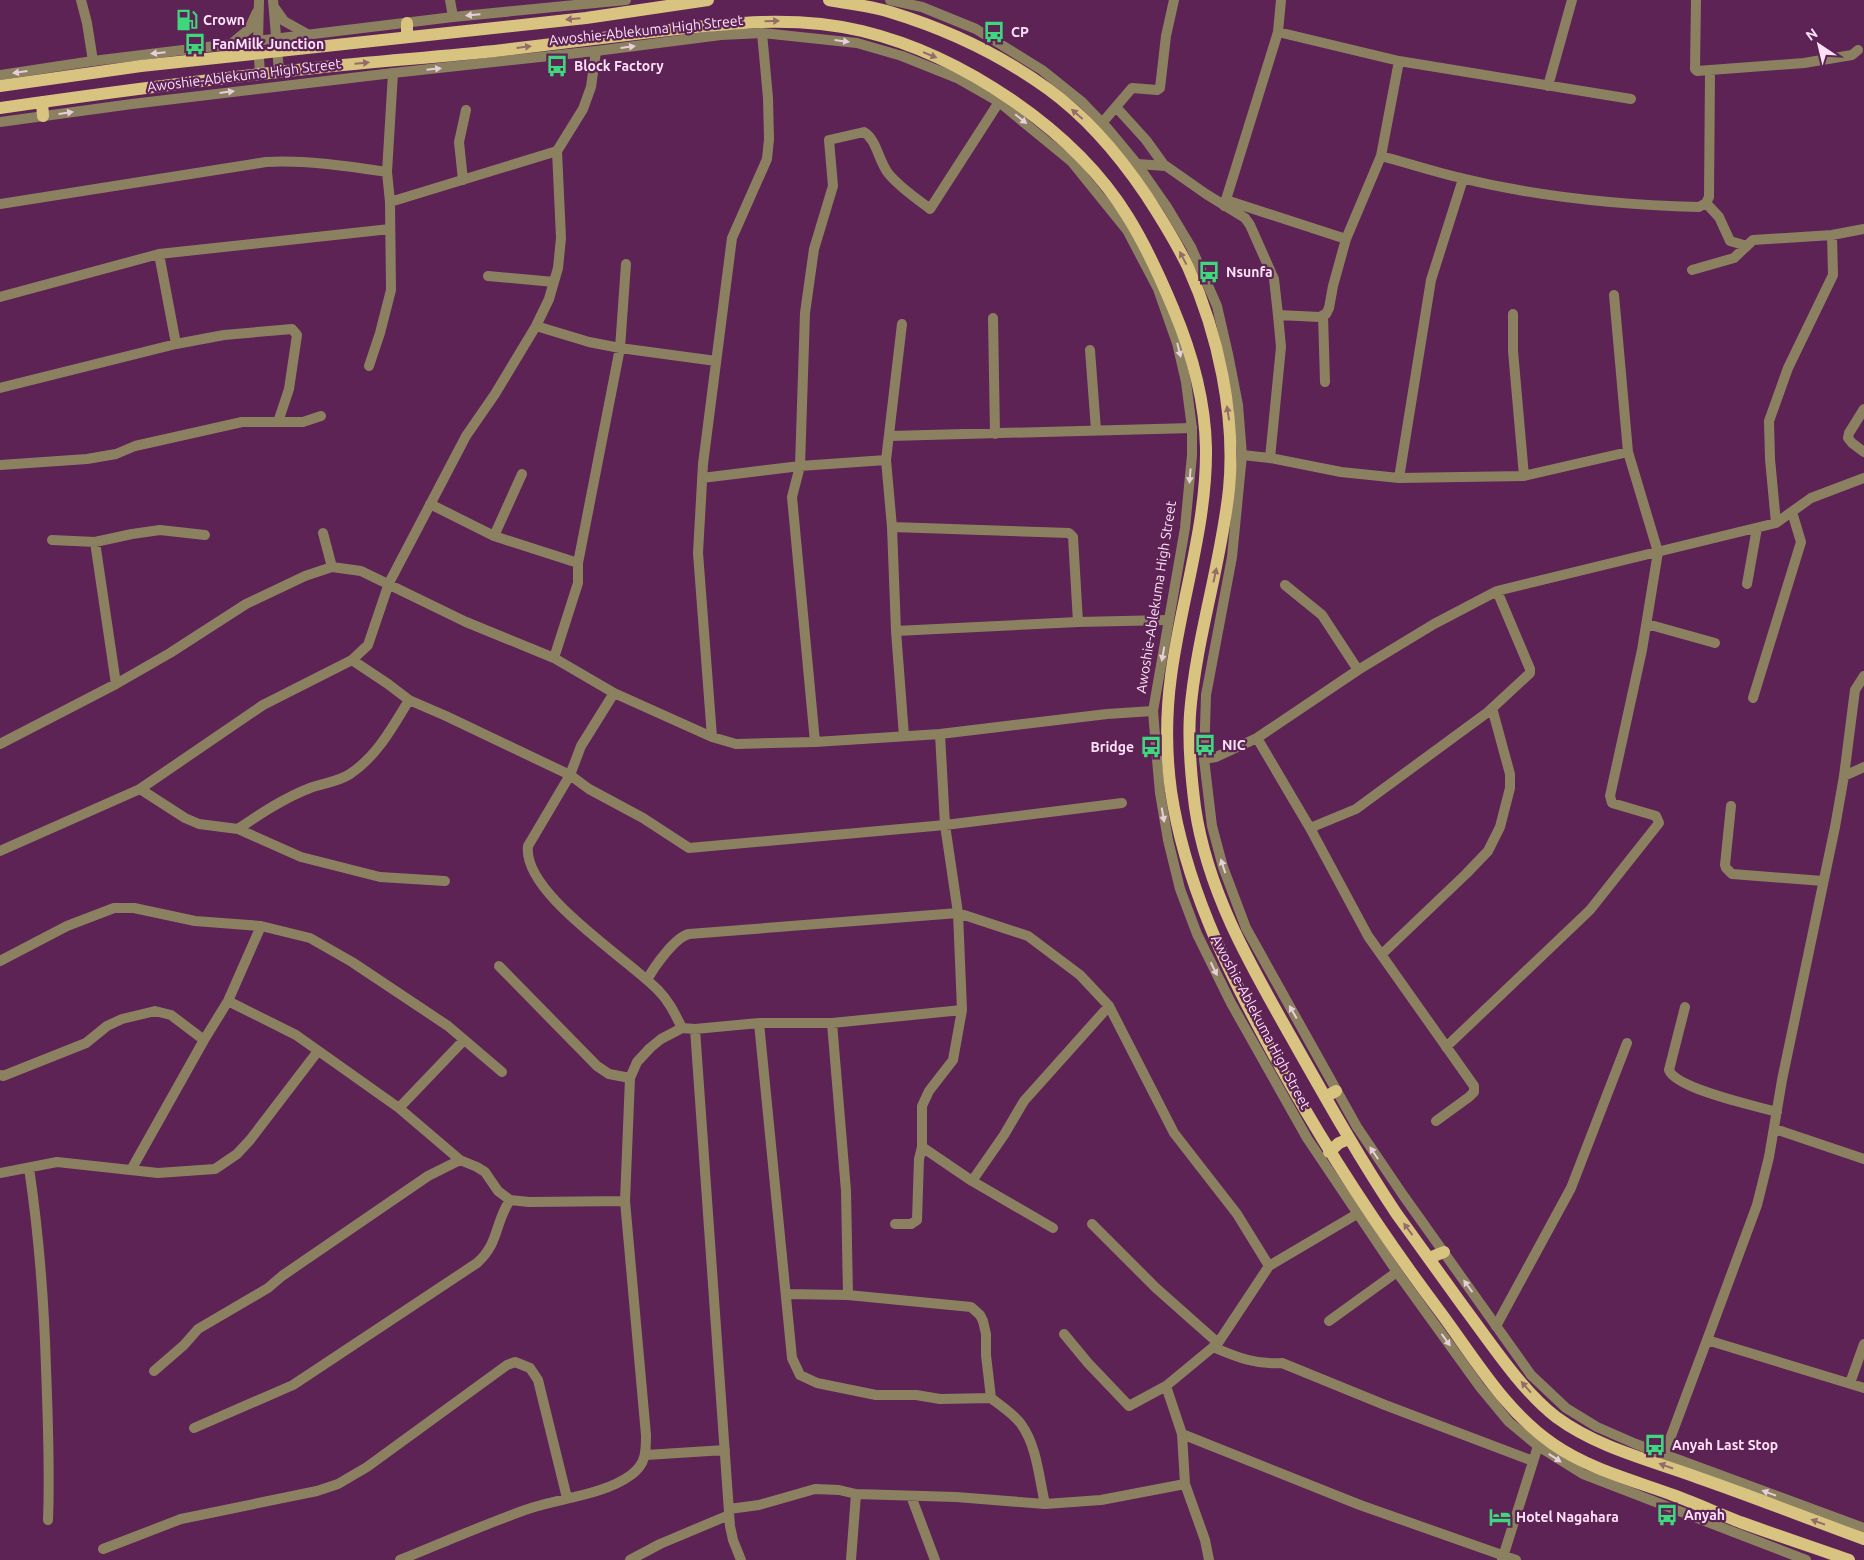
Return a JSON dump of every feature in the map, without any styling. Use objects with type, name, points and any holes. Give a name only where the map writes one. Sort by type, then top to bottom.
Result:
[{"type":"main road","name":"Awoshie-Ablekuma High Street","points":[[0,86],[259,48],[407,36],[586,18],[676,2],[708,0]]},
{"type":"main road","name":"Awoshie-Ablekuma High Street","points":[[829,0],[886,11],[928,25],[981,48],[1051,91],[1097,131],[1133,176],[1166,227],[1188,268],[1212,334],[1222,372],[1229,425],[1229,484],[1221,549],[1196,664],[1191,710],[1191,762],[1196,811],[1203,846],[1223,908],[1244,953],[1331,1094],[1349,1139],[1395,1211],[1522,1383],[1546,1408],[1567,1424],[1620,1451],[1697,1477],[1864,1539]]},
{"type":"main road","name":"Awoshie-Ablekuma High Street","points":[[0,108],[260,74],[476,59],[741,22],[783,21],[864,32],[910,47],[958,66],[1004,95],[1050,128],[1098,176],[1126,213],[1158,271],[1184,334],[1201,392],[1206,450],[1200,521],[1172,671],[1168,710],[1170,781],[1177,824],[1188,868],[1203,910],[1238,989],[1298,1099],[1329,1152],[1391,1246],[1499,1393],[1537,1432],[1569,1454],[1588,1464],[1688,1501],[1734,1526],[1849,1560]]},
{"type":"main road","points":[[407,23],[407,36]]},
{"type":"main road","points":[[42,102],[42,116]]},
{"type":"main road","points":[[1329,1152],[1339,1143],[1349,1139]]},
{"type":"main road","points":[[1428,1258],[1444,1252]]},
{"type":"street","points":[[81,0],[93,61]]},
{"type":"street","points":[[450,0],[453,16]]},
{"type":"street","name":"Awoshie-Ablekuma High Street","points":[[279,72],[276,46],[309,35],[453,16],[626,0]]},
{"type":"street","name":"Awoshie-Ablekuma High Street","points":[[890,0],[922,4],[976,29],[1042,70],[1082,102],[1137,164],[1167,207],[1191,247],[1217,306],[1238,405],[1242,455],[1232,557],[1206,694],[1204,759],[1212,826],[1223,866],[1246,928],[1331,1094],[1357,1127],[1531,1374],[1566,1408],[1597,1427],[1664,1454],[1864,1528]]},
{"type":"street","points":[[1102,123],[1132,88],[1157,90],[1160,88],[1166,36],[1174,0]]},
{"type":"street","points":[[1225,203],[1278,32],[1281,0]]},
{"type":"street","points":[[1548,86],[1572,0]]},
{"type":"street","points":[[1696,0],[1695,69],[1697,71],[1804,63],[1852,55],[1858,50]]},
{"type":"street","points":[[230,45],[249,28],[259,2]]},
{"type":"street","points":[[259,2],[259,48]]},
{"type":"street","points":[[273,2],[284,21],[309,35]]},
{"type":"street","points":[[273,2],[276,46]]},
{"type":"street","points":[[1278,32],[1399,61],[1631,99]]},
{"type":"street","points":[[712,736],[698,553],[702,478],[732,238],[767,159],[769,139],[768,98],[762,33]]},
{"type":"street","name":"Awoshie-Ablekuma High Street","points":[[0,122],[393,73],[476,59],[596,51],[721,35],[762,33],[857,42],[893,53],[957,78],[999,102],[1072,162],[1128,230],[1158,289],[1177,343],[1186,382],[1192,428],[1192,455],[1185,528],[1153,711],[1160,793],[1168,840],[1180,889],[1197,934],[1231,1003],[1307,1138],[1357,1214],[1397,1272],[1509,1422],[1538,1446],[1583,1474],[1734,1526],[1806,1560]]},
{"type":"street","name":"Awoshie-Ablekuma High Street","points":[[0,74],[230,45],[259,48],[260,74]]},
{"type":"street","points":[[0,851],[140,789],[263,705],[352,660],[371,641],[389,583],[430,504],[466,436],[495,394],[536,326],[549,299],[558,268],[561,238],[557,150],[582,109],[591,87],[596,51]]},
{"type":"street","points":[[1325,382],[1323,316],[1329,308],[1332,286],[1346,239],[1381,156],[1399,61]]},
{"type":"street","points":[[1381,156],[1463,178],[1609,203],[1699,207],[1706,203],[1709,197],[1710,71]]},
{"type":"street","points":[[369,366],[391,290],[390,202],[387,172],[393,73]]},
{"type":"street","points":[[815,742],[792,496],[800,466],[805,313],[814,249],[833,186],[829,140],[864,132],[871,136],[887,172],[904,189],[930,209],[999,102]]},
{"type":"street","points":[[1116,106],[1146,140],[1164,165],[1225,203],[1245,218],[1250,225],[1274,280],[1281,347],[1270,458]]},
{"type":"street","points":[[463,180],[459,142],[466,110]]},
{"type":"street","points":[[390,202],[557,150]]},
{"type":"street","points":[[0,204],[266,162],[324,163],[387,172]]},
{"type":"street","points":[[1137,164],[1164,165]]},
{"type":"street","points":[[1399,478],[1431,280],[1463,178]]},
{"type":"street","points":[[1225,203],[1346,239]]},
{"type":"street","points":[[1706,203],[1720,217],[1730,241],[1747,246]]},
{"type":"street","points":[[0,296],[159,254],[390,229]]},
{"type":"street","points":[[1692,270],[1734,258],[1753,240],[1832,235],[1864,230]]},
{"type":"street","points":[[1776,523],[1770,459],[1769,421],[1788,368],[1833,275],[1832,235]]},
{"type":"street","points":[[159,254],[176,344]]},
{"type":"street","points":[[554,658],[578,583],[578,563],[620,348],[626,264]]},
{"type":"street","points":[[488,276],[554,282]]},
{"type":"street","points":[[1446,1046],[1590,910],[1659,823],[1656,816],[1612,803],[1610,796],[1647,624],[1658,552],[1628,452],[1614,295]]},
{"type":"street","points":[[1513,314],[1513,351],[1524,476]]},
{"type":"street","points":[[1278,315],[1323,316]]},
{"type":"street","points":[[993,318],[996,434]]},
{"type":"street","points":[[902,324],[886,460],[892,527],[896,631],[904,736]]},
{"type":"street","points":[[536,326],[589,342],[716,361]]},
{"type":"street","points":[[0,388],[176,344],[224,335],[292,329],[297,335],[289,389],[278,422]]},
{"type":"street","points":[[1090,350],[1096,430]]},
{"type":"street","points":[[1864,409],[1849,433],[1848,438],[1864,452]]},
{"type":"street","points":[[0,465],[87,459],[116,454],[135,446],[242,422],[302,422],[321,416]]},
{"type":"street","points":[[890,436],[1192,428]]},
{"type":"street","points":[[1242,455],[1270,458],[1342,472],[1399,478],[1524,476],[1628,452]]},
{"type":"street","points":[[702,478],[800,466],[886,460]]},
{"type":"street","points":[[494,536],[522,474]]},
{"type":"street","points":[[1204,759],[1216,757],[1257,738],[1358,670],[1434,624],[1497,591],[1776,523],[1811,498],[1864,478]]},
{"type":"street","points":[[430,504],[494,536],[578,563]]},
{"type":"street","points":[[1753,698],[1801,542],[1792,512]]},
{"type":"street","points":[[892,527],[1071,534],[1078,622]]},
{"type":"street","points":[[1747,584],[1757,528]]},
{"type":"street","points":[[52,540],[95,542],[160,530],[205,535]]},
{"type":"street","points":[[323,533],[332,567]]},
{"type":"street","points":[[95,542],[116,684]]},
{"type":"street","points":[[0,744],[116,684],[170,653],[246,604],[305,576],[332,567],[357,570],[389,583],[466,622],[554,658],[614,693],[712,736],[736,744],[815,742],[940,734],[1108,714],[1153,711]]},
{"type":"street","points":[[1285,585],[1322,615],[1358,670]]},
{"type":"street","points":[[1310,828],[1356,809],[1492,708],[1531,671],[1497,591]]},
{"type":"street","points":[[896,631],[1078,622],[1168,620]]},
{"type":"street","points":[[1647,624],[1715,643]]},
{"type":"street","points":[[352,660],[409,700],[570,775],[589,789],[643,818],[689,848],[945,825],[1122,803]]},
{"type":"street","points":[[1664,1454],[1757,1205],[1774,1129],[1844,776],[1855,690],[1864,676]]},
{"type":"street","points":[[614,693],[581,746],[570,775],[528,846],[528,859],[533,872],[543,887],[582,927],[647,980],[671,1006],[682,1028]]},
{"type":"street","points":[[238,830],[284,800],[310,788],[344,778],[350,774],[380,747],[409,700]]},
{"type":"street","points":[[1382,954],[1488,851],[1500,827],[1510,788],[1510,774],[1492,708]]},
{"type":"street","points":[[895,1224],[911,1224],[917,1220],[919,1160],[922,1147],[922,1106],[929,1091],[953,1060],[962,1010],[958,913],[945,825],[940,734]]},
{"type":"street","points":[[1257,738],[1310,828],[1368,936],[1474,1086],[1474,1092],[1436,1121]]},
{"type":"street","points":[[1844,776],[1864,767]]},
{"type":"street","points":[[140,789],[185,818],[199,824],[238,830],[301,857],[380,878],[445,881]]},
{"type":"street","points":[[1731,806],[1725,865],[1732,874],[1823,881]]},
{"type":"street","points":[[0,961],[67,926],[114,908],[134,908],[195,921],[261,926],[310,938],[352,962],[448,1026],[502,1072]]},
{"type":"street","points":[[647,980],[658,961],[686,934],[958,913],[1028,936],[1080,975],[1109,1006],[1174,1133],[1237,1214],[1268,1266]]},
{"type":"street","points":[[131,1170],[228,1001],[261,926]]},
{"type":"street","points":[[499,966],[597,1066],[609,1074],[630,1078]]},
{"type":"street","points":[[228,1001],[296,1036],[399,1108],[460,1160],[485,1172],[498,1191],[510,1200],[529,1202],[625,1201]]},
{"type":"street","points":[[972,1181],[1004,1135],[1024,1101],[1109,1006]]},
{"type":"street","points":[[1685,1007],[1669,1070],[1672,1075],[1708,1093],[1777,1112]]},
{"type":"street","points":[[400,1560],[526,1510],[567,1498],[586,1495],[630,1476],[638,1468],[646,1455],[646,1435],[625,1201],[630,1078],[637,1062],[650,1048],[661,1039],[682,1028],[695,1029],[760,1023],[832,1023],[962,1010]]},
{"type":"street","points":[[0,1076],[86,1043],[108,1026],[122,1019],[155,1011],[171,1015],[204,1040]]},
{"type":"street","points":[[760,1023],[792,1358],[796,1370],[806,1379],[816,1383],[876,1395],[916,1395],[940,1399],[992,1398]]},
{"type":"street","points":[[832,1023],[846,1191],[848,1294]]},
{"type":"street","points":[[695,1029],[729,1512],[733,1540],[741,1560]]},
{"type":"street","points":[[399,1108],[464,1040]]},
{"type":"street","points":[[1496,1326],[1567,1195],[1627,1043]]},
{"type":"street","points":[[0,1173],[57,1162],[167,1172],[215,1168],[237,1154],[250,1140],[318,1051]]},
{"type":"street","points":[[1774,1129],[1864,1159]]},
{"type":"street","points":[[922,1147],[972,1181],[1053,1228]]},
{"type":"street","points":[[154,1371],[206,1324],[268,1288],[282,1276],[428,1176],[460,1160]]},
{"type":"street","points":[[29,1168],[38,1231],[44,1319],[50,1443],[48,1520]]},
{"type":"street","points":[[194,1428],[294,1385],[477,1263],[493,1244],[501,1214],[510,1200]]},
{"type":"street","points":[[1064,1334],[1129,1406],[1166,1386],[1215,1345],[1268,1266],[1357,1214]]},
{"type":"street","points":[[1092,1224],[1215,1345],[1248,1361],[1266,1364],[1282,1363],[1385,1406],[1533,1461]]},
{"type":"street","points":[[1329,1321],[1397,1272]]},
{"type":"street","points":[[786,1294],[848,1294],[971,1307],[975,1309],[980,1315],[986,1334],[986,1355],[992,1398],[1020,1423],[1027,1434],[1032,1447],[1045,1504]]},
{"type":"street","points":[[1707,1340],[1864,1388]]},
{"type":"street","points":[[1850,1383],[1864,1344]]},
{"type":"street","points":[[103,1549],[181,1519],[338,1484],[367,1467],[508,1365],[515,1362],[530,1368],[538,1380],[567,1498]]},
{"type":"street","points":[[1166,1386],[1182,1434],[1185,1484],[1205,1540],[1209,1560]]},
{"type":"street","points":[[1182,1434],[1360,1505],[1503,1558],[1516,1560]]},
{"type":"street","points":[[1503,1558],[1538,1446]]},
{"type":"street","points":[[646,1455],[725,1450]]},
{"type":"street","points":[[630,1560],[729,1512],[815,1489],[839,1490],[856,1494],[1045,1504],[1101,1500],[1185,1484]]},
{"type":"street","points":[[851,1560],[856,1494]]},
{"type":"street","points":[[912,1496],[935,1560]]},
{"type":"place","name":"Crown","points":[[187,20]]},
{"type":"place","name":"CP","points":[[994,32]]},
{"type":"place","name":"FanMilk Junction","points":[[195,44]]},
{"type":"place","name":"Block Factory","points":[[557,66]]},
{"type":"place","name":"Nsunfa","points":[[1209,272]]},
{"type":"place","name":"NIC","points":[[1205,745]]},
{"type":"place","name":"Bridge","points":[[1151,747]]},
{"type":"place","name":"Anyah Last Stop","points":[[1655,1445]]},
{"type":"place","name":"Anyah","points":[[1667,1515]]},
{"type":"place","name":"Hotel Nagahara","points":[[1500,1517]]}]
